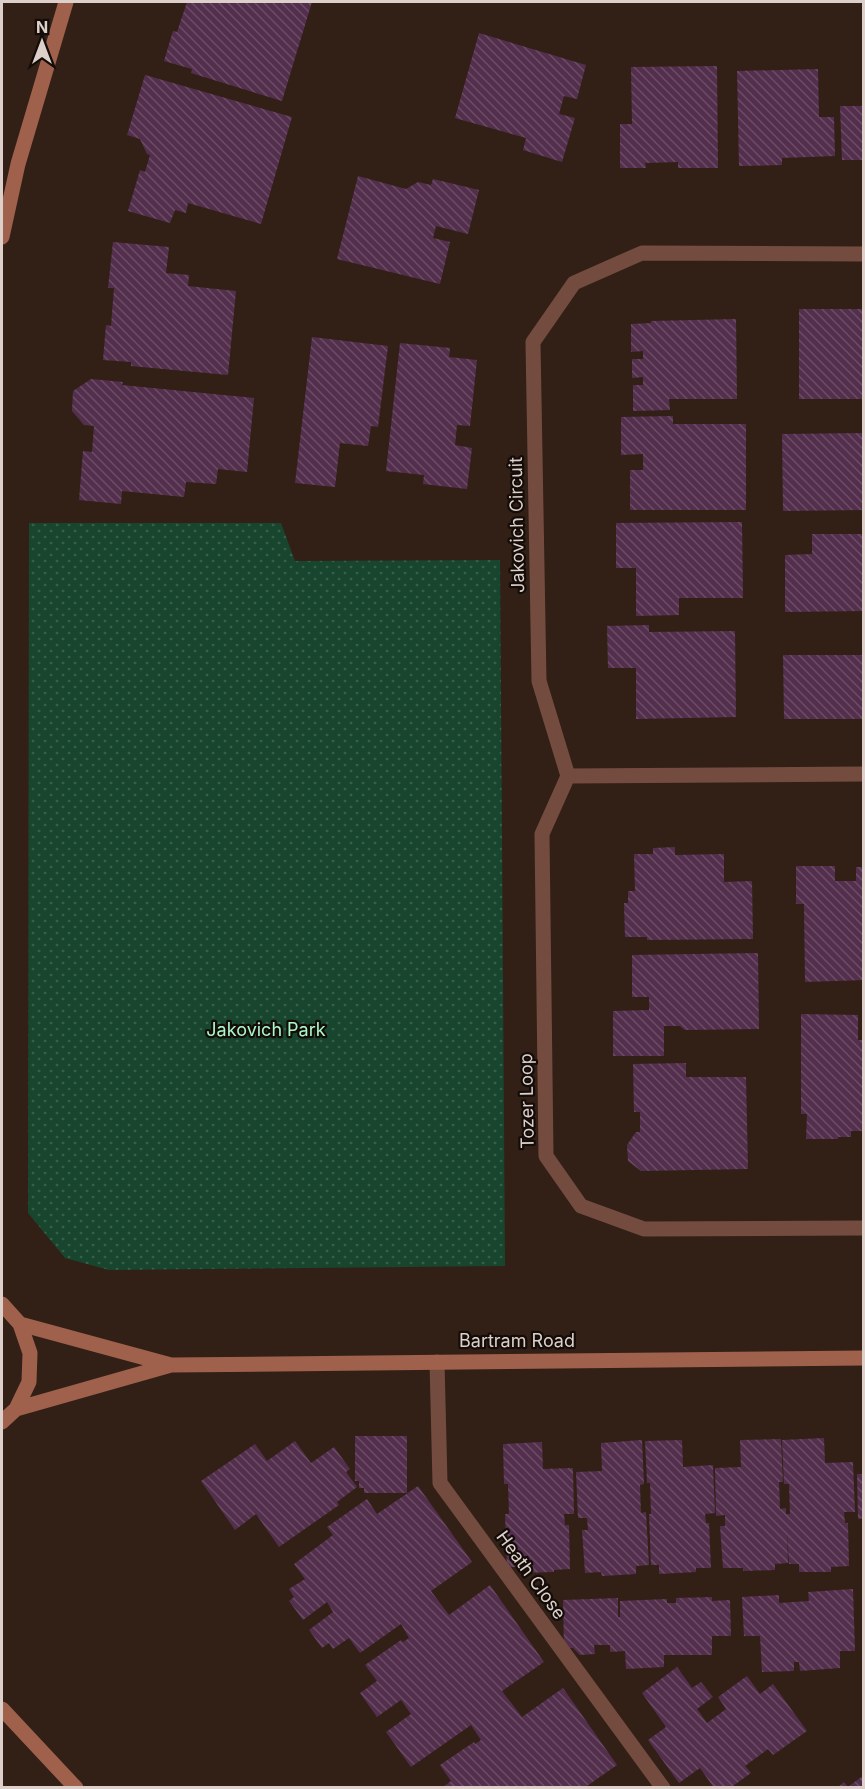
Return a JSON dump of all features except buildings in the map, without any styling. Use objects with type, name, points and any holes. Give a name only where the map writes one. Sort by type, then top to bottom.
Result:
[{"type":"street","points":[[2,237],[18,164],[66,2]]},
{"type":"street","name":"Jakovich Circuit","points":[[568,776],[539,681],[533,342],[574,283],[642,253],[864,254]]},
{"type":"street","points":[[568,776],[864,774]]},
{"type":"street","name":"Tozer Loop","points":[[568,776],[542,834],[546,1156],[581,1206],[644,1230],[864,1228]]},
{"type":"street","points":[[2,1304],[20,1324],[30,1353],[29,1382],[16,1409],[2,1422]]},
{"type":"street","name":"Bartram Road","points":[[20,1324],[171,1365]]},
{"type":"street","name":"Bartram Road","points":[[16,1409],[171,1365],[864,1358]]},
{"type":"street","name":"Heath Close","points":[[437,1362],[440,1483],[663,1788]]},
{"type":"street","points":[[2,1709],[76,1788]]},
{"type":"green space","name":"Jakovich Park","points":[[29,523],[281,523],[295,561],[500,560],[505,1266],[109,1270],[65,1258],[28,1213]]}]
